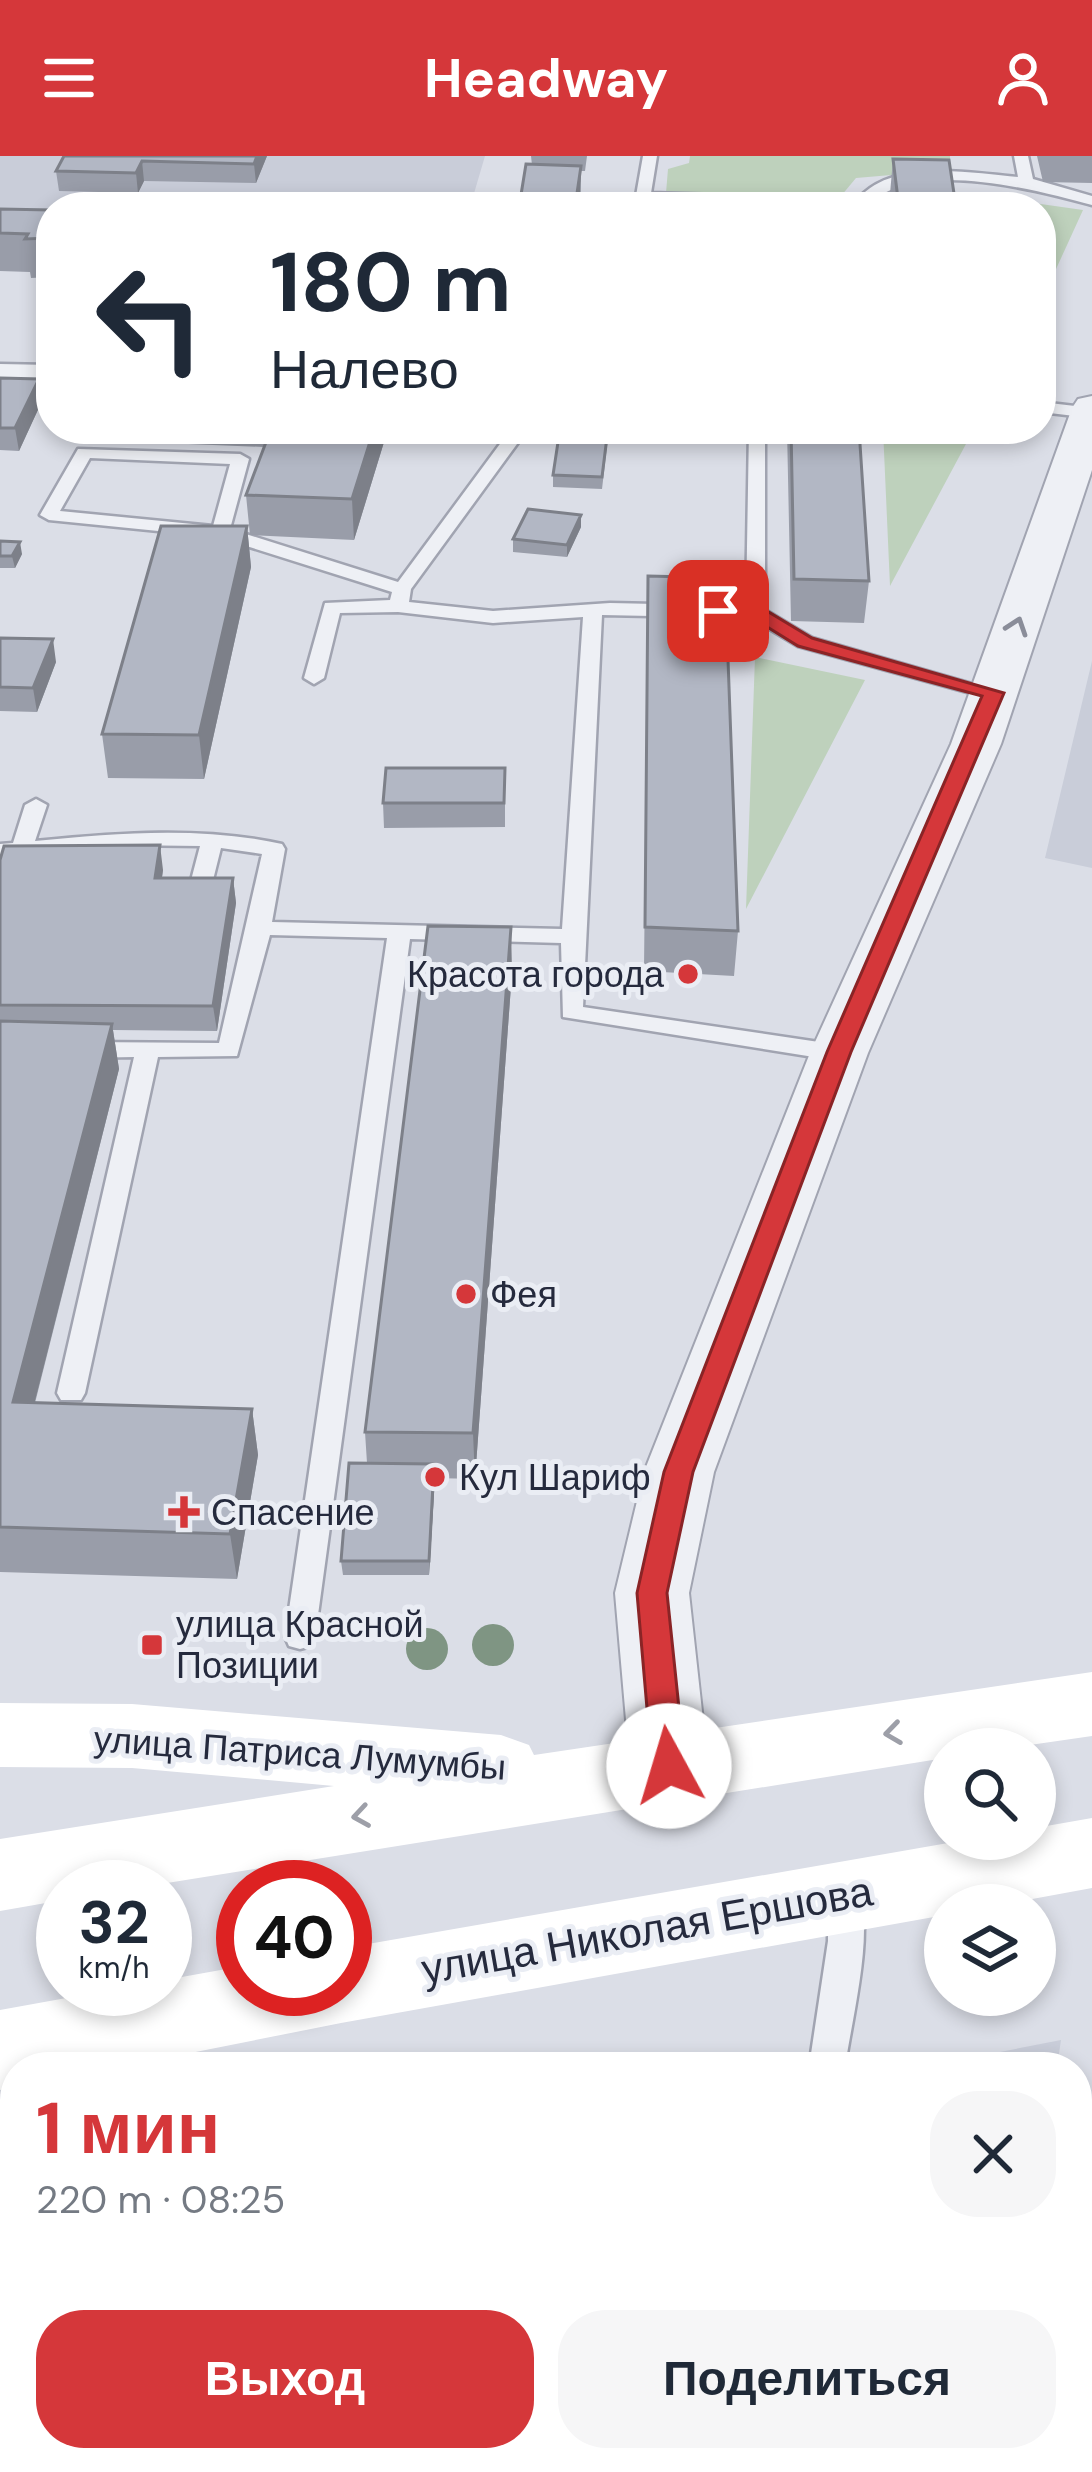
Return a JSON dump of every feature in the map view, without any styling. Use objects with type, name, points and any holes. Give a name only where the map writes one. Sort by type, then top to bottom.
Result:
[{"type":"main road","points":[[0,1875],[1092,1704]]},
{"type":"main road","name":"улица Патриса Лумумбы","points":[[0,1735],[132,1736],[635,1772]]},
{"type":"main road","name":"улица Николая Ершова","points":[[372,1981],[1092,1853]]},
{"type":"main road","points":[[0,2050],[216,2010]]},
{"type":"street","points":[[0,373],[36,374]]},
{"type":"street","points":[[635,1772],[652,1593],[679,1472],[839,1052],[994,693],[1074,409]]},
{"type":"lane","points":[[644,192],[650,156]]},
{"type":"lane","points":[[1021,156],[1026,182]]},
{"type":"lane","points":[[874,192],[883,184],[933,176],[1026,182],[1092,201]]},
{"type":"lane","points":[[314,678],[332,607],[400,598],[509,444]]},
{"type":"lane","points":[[755,612],[757,444]]},
{"type":"lane","points":[[220,532],[240,459],[84,453],[49,515],[220,532],[400,598],[494,617],[593,611],[755,612],[805,642],[994,693]]},
{"type":"lane","points":[[593,611],[571,1012],[839,1052]]},
{"type":"lane","points":[[12,848],[36,805]]},
{"type":"lane","points":[[12,848],[122,839],[212,840],[274,849],[229,1051],[148,1049],[108,1040],[64,1050]]},
{"type":"lane","points":[[200,888],[212,840]]},
{"type":"lane","points":[[260,928],[573,936]]},
{"type":"lane","points":[[300,1637],[399,933]]},
{"type":"lane","points":[[71,1393],[148,1049]]},
{"type":"lane","points":[[829,2052],[844,1941],[845,1894]]},
{"type":"shaded area","points":[[0,156],[485,156],[474,192],[36,192],[36,211],[0,210]]},
{"type":"shaded area","points":[[1092,661],[1092,868],[1045,858]]},
{"type":"shaded area","points":[[1061,2040],[1059,2052],[1000,2052]]},
{"type":"green space","points":[[690,156],[950,156],[950,170],[856,178],[844,192],[666,192],[668,169],[689,163]]},
{"type":"green space","points":[[1056,206],[1083,210],[1056,269]]},
{"type":"green space","points":[[884,444],[966,444],[890,586]]},
{"type":"green space","points":[[755,657],[865,680],[746,909]]},
{"type":"building","points":[[64,156],[257,156],[254,164],[142,161],[136,173],[56,171]]},
{"type":"building","points":[[893,159],[949,160],[954,192],[897,192]]},
{"type":"building","points":[[526,164],[581,166],[577,192],[521,192]]},
{"type":"building","points":[[0,209],[36,210],[36,239],[0,233]]},
{"type":"building","points":[[0,378],[36,379],[15,428],[0,428]]},
{"type":"building","points":[[265,444],[369,444],[352,499],[246,495]]},
{"type":"building","points":[[558,444],[606,444],[602,477],[553,475]]},
{"type":"building","points":[[791,444],[860,444],[869,581],[794,579]]},
{"type":"building","points":[[528,509],[581,515],[567,545],[513,539]]},
{"type":"building","points":[[161,526],[247,526],[199,735],[102,734]]},
{"type":"building","points":[[0,541],[20,542],[12,556],[0,556]]},
{"type":"building","points":[[648,576],[725,578],[738,931],[645,927]]},
{"type":"building","points":[[0,638],[53,639],[33,688],[0,687]]},
{"type":"building","points":[[386,768],[505,768],[504,803],[383,803]]},
{"type":"building","points":[[160,845],[155,878],[233,878],[213,1006],[0,1005],[0,860],[4,846]]},
{"type":"building","points":[[428,926],[511,927],[473,1433],[365,1432]]},
{"type":"building","points":[[0,1021],[112,1024],[13,1402],[252,1409],[230,1534],[0,1527]]},
{"type":"building","points":[[349,1463],[434,1464],[429,1561],[341,1561]]},
{"type":"place","name":"Красота города","points":[[688,974]]},
{"type":"place","name":"Фея","points":[[466,1294]]},
{"type":"place","name":"Кул Шариф","points":[[435,1477]]},
{"type":"place","name":"Спасение","points":[[184,1512]]},
{"type":"place","name":"улица Красной Позиции","points":[[152,1645]]},
{"type":"route","points":[[669,1766],[652,1593],[679,1472],[839,1052],[976,744],[994,693],[805,642],[755,612],[718,611]]}]
